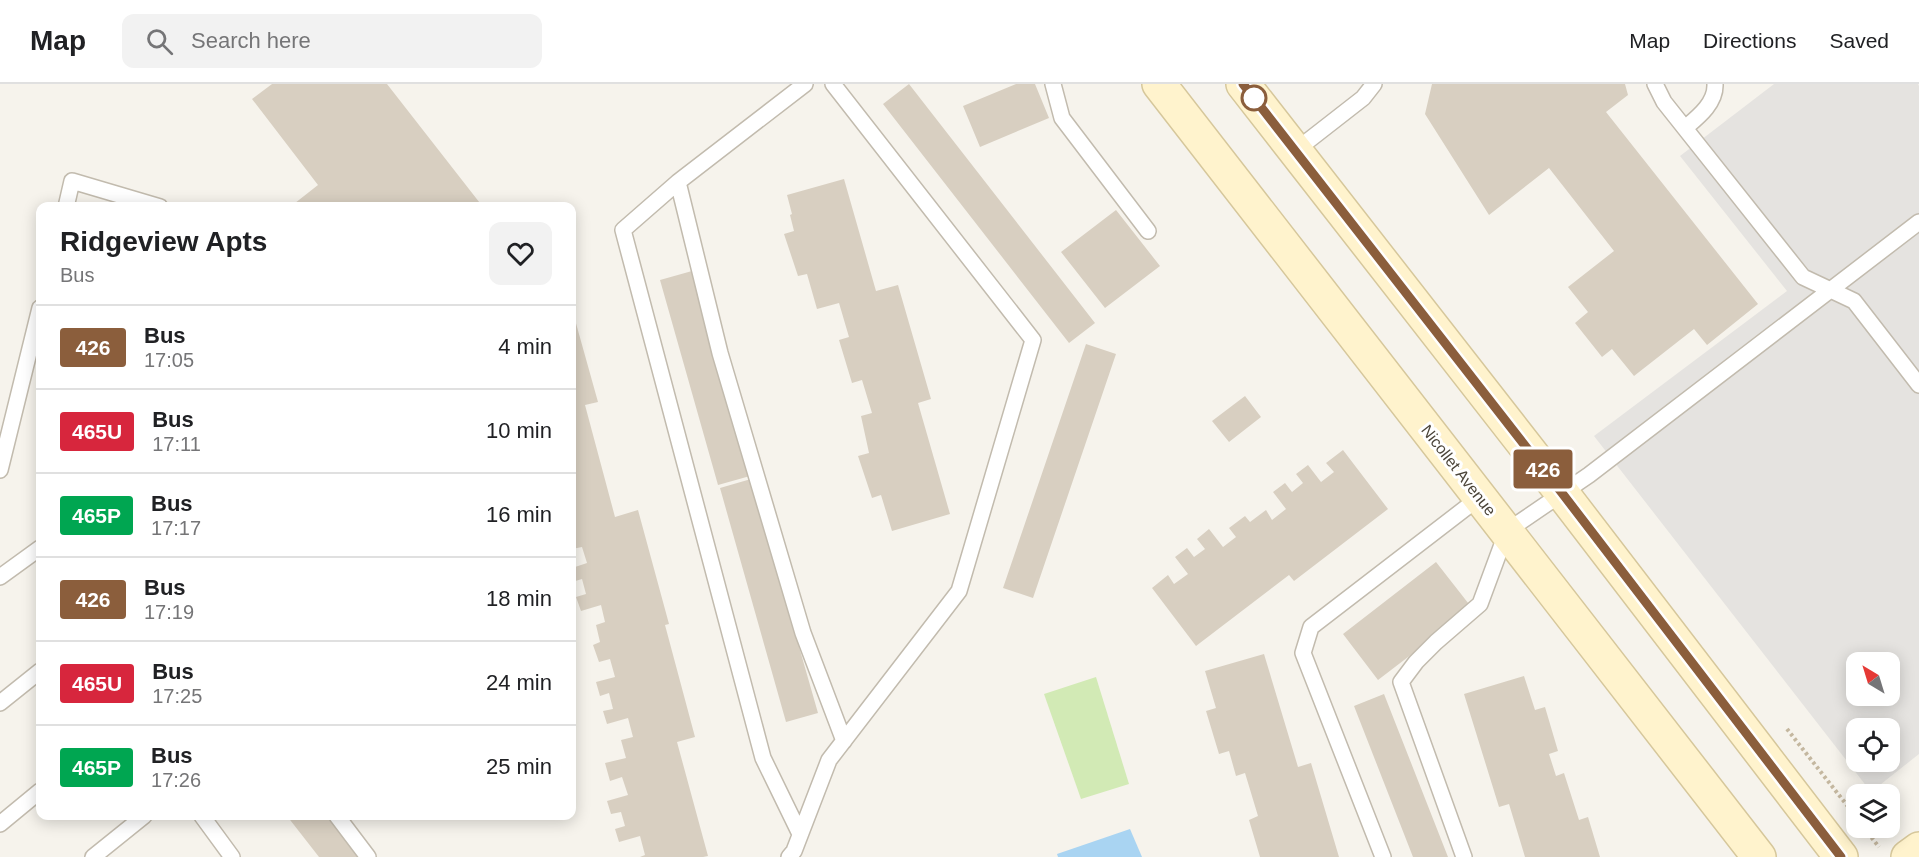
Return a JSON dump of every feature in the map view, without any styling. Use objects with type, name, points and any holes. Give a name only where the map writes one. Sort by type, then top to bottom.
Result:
[{"type":"main road","name":"Nicollet Avenue","points":[[1159,84],[1760,857]]},
{"type":"main road","points":[[1243,84],[1562,493],[1841,857]]},
{"type":"main road","points":[[1895,853],[1919,849]]},
{"type":"lane","points":[[800,834],[763,758],[622,230],[678,182],[805,84]]},
{"type":"lane","points":[[789,857],[829,760],[959,591],[1033,340],[833,84]]},
{"type":"lane","points":[[1053,84],[1062,118],[1148,231]]},
{"type":"lane","points":[[1295,151],[1363,98],[1374,84]]},
{"type":"lane","points":[[1655,84],[1664,102],[1803,277],[1854,301],[1919,385]]},
{"type":"lane","points":[[1685,128],[1703,113],[1715,93],[1715,84]]},
{"type":"lane","points":[[67,202],[72,181],[143,202]]},
{"type":"lane","points":[[678,182],[720,353],[800,622],[844,741]]},
{"type":"lane","points":[[1464,857],[1401,682],[1416,662],[1436,642],[1480,604],[1507,531],[1589,475],[1919,222]]},
{"type":"lane","points":[[0,470],[36,324]]},
{"type":"lane","points":[[1383,857],[1303,653],[1311,627],[1480,497]]},
{"type":"lane","points":[[0,577],[36,551]]},
{"type":"lane","points":[[0,703],[36,674]]},
{"type":"lane","points":[[0,824],[36,794]]},
{"type":"lane","points":[[93,857],[139,820]]},
{"type":"lane","points":[[205,820],[232,857]]},
{"type":"lane","points":[[341,820],[368,857]]},
{"type":"path","points":[[1876,838],[1895,853]]},
{"type":"green space","points":[[1096,677],[1129,784],[1081,799],[1044,694]]},
{"type":"shaded area","points":[[1774,84],[1918,84],[1919,754],[1900,769],[1900,718],[1846,718],[1846,760],[1594,436],[1787,291],[1680,156]]},
{"type":"shaded area","points":[[1855,772],[1896,772],[1881,784],[1865,784]]},
{"type":"water","points":[[1130,829],[1142,857],[1058,857],[1057,854]]},
{"type":"building","points":[[272,84],[387,84],[479,202],[296,202],[318,185],[252,99]]},
{"type":"building","points":[[909,84],[1095,323],[1069,343],[883,104]]},
{"type":"building","points":[[1016,84],[1035,84],[1049,118],[980,147],[963,106]]},
{"type":"building","points":[[1432,84],[1625,84],[1628,95],[1606,112],[1758,304],[1707,345],[1694,329],[1634,376],[1612,349],[1602,357],[1575,323],[1588,312],[1568,287],[1614,251],[1549,168],[1489,215],[1425,114]]},
{"type":"building","points":[[844,179],[876,291],[898,285],[931,399],[918,403],[950,514],[892,531],[881,495],[872,498],[858,456],[869,453],[861,416],[872,413],[862,380],[852,383],[839,340],[849,337],[839,303],[817,309],[807,274],[798,276],[784,234],[794,231],[787,195]]},
{"type":"building","points":[[1116,210],[1160,266],[1105,308],[1061,252]]},
{"type":"building","points":[[692,271],[750,476],[718,485],[660,280]]},
{"type":"building","points":[[576,323],[598,402],[585,405],[615,517],[638,510],[669,624],[665,625],[695,737],[677,742],[708,856],[640,857],[645,855],[640,836],[619,842],[615,829],[625,826],[621,812],[611,814],[607,801],[628,795],[622,777],[610,781],[605,763],[626,758],[621,740],[633,737],[628,718],[607,724],[603,711],[613,709],[609,693],[600,696],[596,682],[615,677],[610,659],[599,662],[593,645],[600,642],[596,625],[605,622],[601,605],[581,611],[576,597],[586,594],[582,579],[576,581],[576,567],[587,563],[582,547],[576,548]]},
{"type":"building","points":[[1086,344],[1116,354],[1033,598],[1003,588]]},
{"type":"building","points":[[1245,396],[1261,417],[1229,442],[1212,421]]},
{"type":"building","points":[[1343,450],[1388,509],[1294,581],[1289,575],[1196,646],[1152,588],[1168,575],[1174,584],[1188,574],[1175,557],[1187,548],[1194,557],[1205,549],[1197,539],[1209,529],[1223,547],[1236,537],[1229,528],[1245,516],[1250,522],[1266,510],[1272,520],[1286,509],[1273,492],[1285,483],[1292,492],[1303,483],[1296,474],[1308,465],[1321,482],[1334,472],[1326,463]]},
{"type":"building","points":[[751,479],[818,713],[786,722],[720,488]]},
{"type":"building","points":[[1436,562],[1472,608],[1378,680],[1343,634]]},
{"type":"building","points":[[1264,654],[1298,767],[1311,763],[1339,857],[1260,857],[1249,820],[1258,816],[1245,773],[1236,776],[1229,751],[1219,754],[1206,711],[1216,708],[1205,671]]},
{"type":"building","points":[[1524,676],[1535,710],[1545,707],[1558,751],[1549,754],[1556,776],[1564,773],[1579,820],[1588,817],[1600,857],[1525,857],[1509,804],[1499,807],[1464,694]]},
{"type":"building","points":[[1384,694],[1448,857],[1413,857],[1354,706]]},
{"type":"building","points":[[290,820],[331,820],[360,857],[319,857]]},
{"type":"bus line","name":"426","points":[[1243,84],[1562,493],[1841,857]]}]
